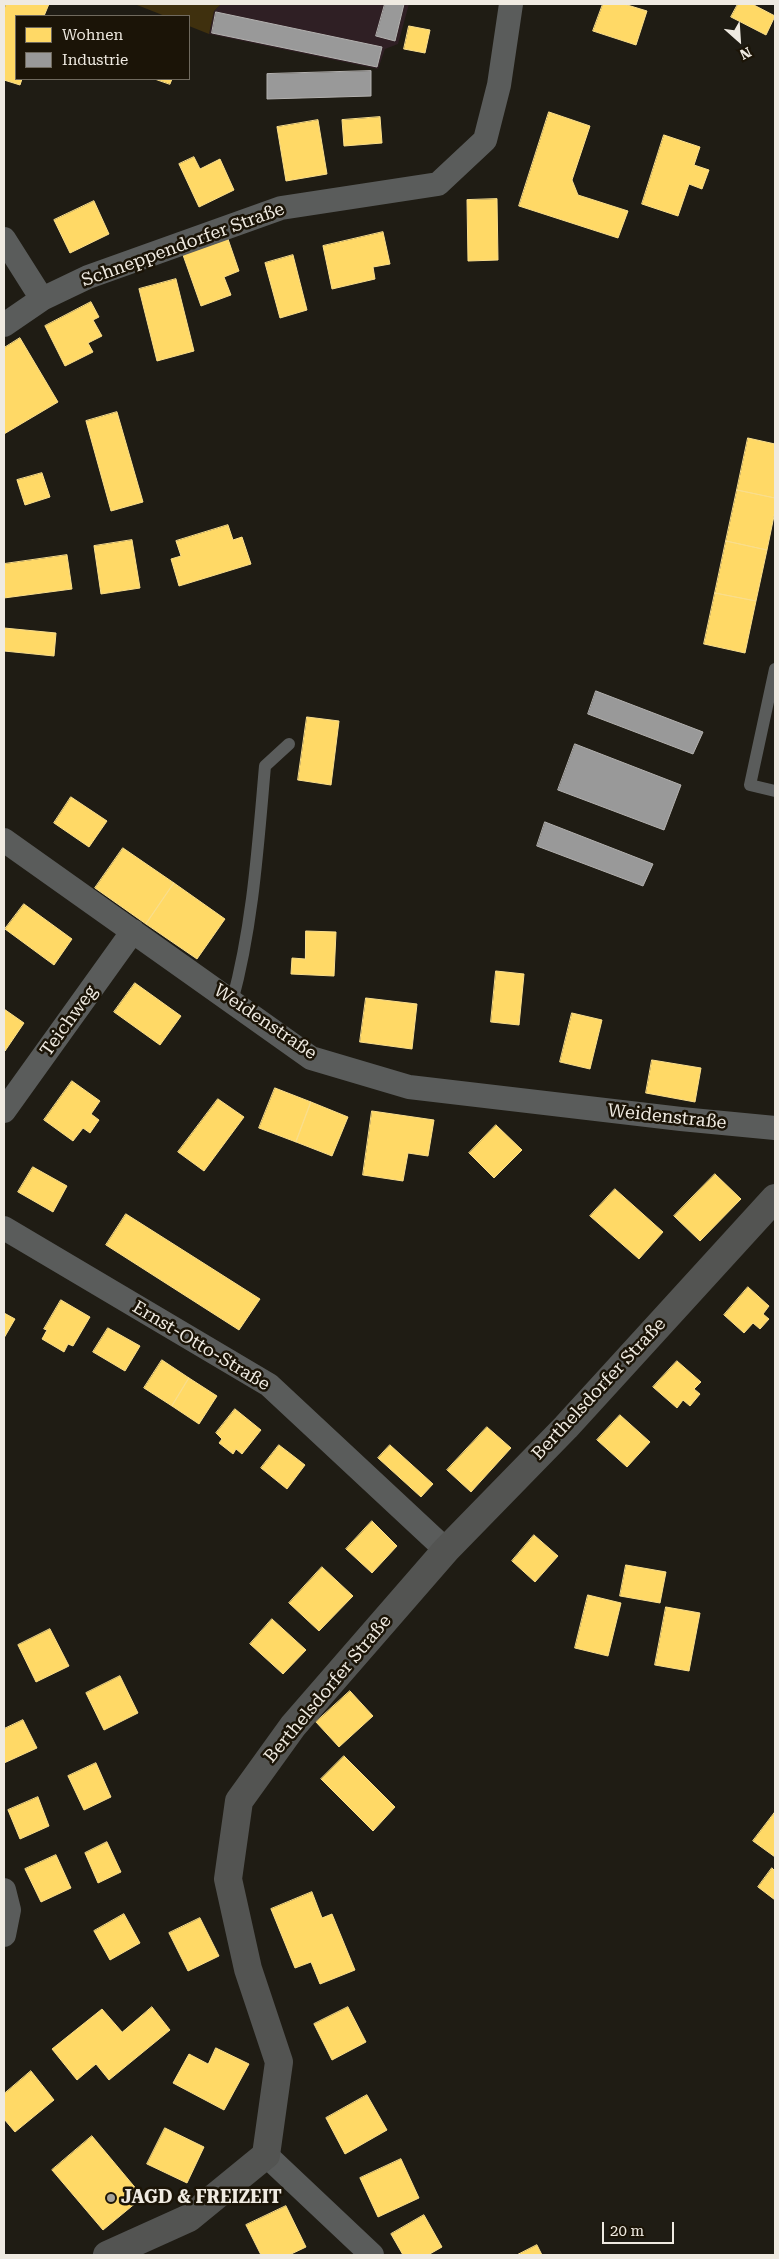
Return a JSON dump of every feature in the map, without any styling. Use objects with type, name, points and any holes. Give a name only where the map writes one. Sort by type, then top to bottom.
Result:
[{"type":"street","name":"Schneppendorfer Straße","points":[[4,325],[42,299],[88,277],[281,208],[438,184],[485,140],[499,84],[511,4]]},
{"type":"street","points":[[4,239],[42,299]]},
{"type":"street","name":"Weidenstraße","points":[[4,840],[311,1058],[410,1087],[681,1119],[775,1128]]},
{"type":"street","name":"Teichweg","points":[[4,1111],[134,931]]},
{"type":"street","name":"Berthelsdorfer Straße","points":[[266,2155],[279,2062],[248,1969],[228,1879],[239,1801],[293,1726],[446,1550],[566,1427],[775,1198]]},
{"type":"street","name":"Ernst-Otto-Straße","points":[[4,1228],[269,1385],[446,1550]]},
{"type":"street","points":[[4,1890],[9,1910],[4,1935]]},
{"type":"street","points":[[108,2255],[188,2218],[266,2155],[372,2255]]},
{"type":"lane","points":[[775,669],[750,785],[775,791]]},
{"type":"lane","points":[[232,1002],[241,969],[250,910],[265,766],[289,744]]},
{"type":"shaded area","points":[[221,4],[409,4],[398,44],[385,49],[378,69],[209,34],[214,11]]},
{"type":"shaded area","points":[[221,4],[214,11],[209,34],[190,26],[190,15],[162,15],[137,5]]},
{"type":"building: Wohnen","points":[[6,4],[49,4],[44,15],[15,15],[15,80],[22,80],[20,85],[4,80],[4,11]]},
{"type":"building: Wohnen","points":[[603,4],[624,4],[647,11],[636,45],[593,31]]},
{"type":"building: Wohnen","points":[[738,4],[752,4],[775,16],[766,35],[731,17]]},
{"type":"building: Wohnen","points":[[409,26],[430,30],[425,53],[404,49]]},
{"type":"building: Wohnen","points":[[158,80],[172,80],[170,84]]},
{"type":"building: Wohnen","points":[[549,112],[590,126],[572,180],[578,195],[628,211],[618,238],[519,206]]},
{"type":"building: Wohnen","points":[[380,117],[382,143],[344,146],[342,120]]},
{"type":"building: Wohnen","points":[[318,120],[327,174],[286,181],[277,127]]},
{"type":"building: Wohnen","points":[[664,135],[700,147],[694,165],[709,170],[702,189],[689,184],[678,216],[642,204]]},
{"type":"building: Wohnen","points":[[194,157],[200,169],[220,159],[234,190],[199,207],[179,164]]},
{"type":"building: Wohnen","points":[[497,199],[498,260],[468,261],[467,200]]},
{"type":"building: Wohnen","points":[[94,201],[109,234],[70,253],[54,220]]},
{"type":"building: Wohnen","points":[[383,232],[390,264],[373,267],[375,279],[332,289],[323,246]]},
{"type":"building: Wohnen","points":[[228,239],[239,271],[224,277],[231,295],[201,306],[183,255]]},
{"type":"building: Wohnen","points":[[293,255],[307,310],[280,318],[265,263]]},
{"type":"building: Wohnen","points":[[176,279],[194,351],[157,361],[139,289]]},
{"type":"building: Wohnen","points":[[91,302],[99,317],[93,320],[102,336],[88,343],[93,352],[65,366],[45,326]]},
{"type":"building: Wohnen","points":[[20,338],[58,402],[4,434],[4,348]]},
{"type":"building: Wohnen","points":[[117,412],[143,502],[111,511],[86,421]]},
{"type":"building: Wohnen","points":[[748,438],[775,444],[775,498],[737,490]]},
{"type":"building: Wohnen","points":[[42,473],[50,497],[25,505],[17,480]]},
{"type":"building: Wohnen","points":[[737,490],[775,498],[775,511],[767,550],[726,541]]},
{"type":"building: Wohnen","points":[[228,525],[233,540],[242,537],[251,564],[179,586],[171,559],[181,556],[176,541]]},
{"type":"building: Wohnen","points":[[132,540],[140,588],[101,594],[94,546]]},
{"type":"building: Wohnen","points":[[726,541],[767,550],[756,601],[715,593]]},
{"type":"building: Wohnen","points":[[67,555],[72,589],[4,598],[4,564]]},
{"type":"building: Wohnen","points":[[715,593],[756,601],[745,653],[704,644]]},
{"type":"building: Wohnen","points":[[4,628],[56,633],[54,656],[4,651]]},
{"type":"building: Wohnen","points":[[307,717],[339,721],[331,785],[298,780]]},
{"type":"building: Wohnen","points":[[71,797],[107,821],[89,847],[54,823]]},
{"type":"building: Wohnen","points":[[123,848],[174,883],[146,924],[95,888]]},
{"type":"building: Wohnen","points":[[174,883],[225,919],[197,959],[146,924]]},
{"type":"building: Wohnen","points":[[24,904],[72,939],[54,965],[5,929]]},
{"type":"building: Wohnen","points":[[306,931],[336,932],[334,976],[291,974],[292,958],[305,959]]},
{"type":"building: Wohnen","points":[[496,971],[524,974],[519,1025],[491,1022]]},
{"type":"building: Wohnen","points":[[135,983],[181,1016],[160,1045],[114,1012]]},
{"type":"building: Wohnen","points":[[366,998],[417,1004],[412,1049],[360,1042]]},
{"type":"building: Wohnen","points":[[4,1009],[24,1023],[5,1051],[4,1050]]},
{"type":"building: Wohnen","points":[[572,1013],[602,1020],[590,1069],[560,1062]]},
{"type":"building: Wohnen","points":[[652,1060],[701,1068],[695,1102],[646,1093]]},
{"type":"building: Wohnen","points":[[72,1081],[100,1101],[91,1114],[99,1120],[90,1133],[83,1128],[73,1141],[44,1120]]},
{"type":"building: Wohnen","points":[[275,1088],[311,1102],[296,1142],[259,1128]]},
{"type":"building: Wohnen","points":[[218,1099],[244,1117],[204,1171],[178,1152]]},
{"type":"building: Wohnen","points":[[311,1102],[348,1117],[332,1156],[296,1142]]},
{"type":"building: Wohnen","points":[[372,1111],[434,1120],[428,1156],[408,1153],[403,1181],[363,1175]]},
{"type":"building: Wohnen","points":[[496,1125],[522,1150],[494,1178],[469,1153]]},
{"type":"building: Wohnen","points":[[33,1167],[67,1186],[53,1212],[18,1192]]},
{"type":"building: Wohnen","points":[[715,1174],[741,1199],[700,1241],[674,1216]]},
{"type":"building: Wohnen","points":[[615,1189],[663,1232],[639,1259],[590,1216]]},
{"type":"building: Wohnen","points":[[126,1214],[260,1299],[239,1330],[106,1245]]},
{"type":"building: Wohnen","points":[[748,1287],[769,1306],[763,1314],[769,1319],[760,1329],[753,1323],[744,1333],[724,1315]]},
{"type":"building: Wohnen","points":[[61,1300],[90,1317],[73,1346],[68,1344],[64,1352],[42,1339],[47,1330],[44,1329]]},
{"type":"building: Wohnen","points":[[4,1313],[15,1319],[4,1338]]},
{"type":"building: Wohnen","points":[[108,1328],[140,1346],[125,1371],[93,1352]]},
{"type":"building: Wohnen","points":[[162,1360],[189,1378],[172,1406],[144,1388]]},
{"type":"building: Wohnen","points":[[677,1361],[701,1382],[694,1389],[700,1394],[690,1406],[683,1400],[677,1408],[653,1387]]},
{"type":"building: Wohnen","points":[[189,1378],[217,1396],[199,1424],[172,1406]]},
{"type":"building: Wohnen","points":[[235,1409],[261,1430],[242,1454],[236,1449],[233,1454],[219,1443],[222,1439],[216,1433]]},
{"type":"building: Wohnen","points":[[620,1415],[650,1442],[627,1467],[597,1440]]},
{"type":"building: Wohnen","points":[[487,1427],[511,1448],[471,1492],[447,1470]]},
{"type":"building: Wohnen","points":[[279,1445],[305,1465],[287,1489],[261,1468]]},
{"type":"building: Wohnen","points":[[390,1445],[433,1484],[421,1497],[378,1458]]},
{"type":"building: Wohnen","points":[[372,1521],[397,1546],[372,1573],[346,1549]]},
{"type":"building: Wohnen","points":[[534,1535],[558,1556],[535,1582],[512,1561]]},
{"type":"building: Wohnen","points":[[626,1565],[666,1572],[660,1603],[620,1596]]},
{"type":"building: Wohnen","points":[[322,1567],[353,1596],[319,1631],[289,1603]]},
{"type":"building: Wohnen","points":[[588,1595],[621,1603],[608,1656],[575,1648]]},
{"type":"building: Wohnen","points":[[666,1607],[700,1613],[689,1671],[655,1665]]},
{"type":"building: Wohnen","points":[[272,1619],[306,1650],[283,1674],[250,1644]]},
{"type":"building: Wohnen","points":[[50,1629],[69,1666],[36,1682],[18,1645]]},
{"type":"building: Wohnen","points":[[120,1676],[138,1713],[104,1730],[86,1693]]},
{"type":"building: Wohnen","points":[[350,1691],[373,1716],[339,1747],[316,1722]]},
{"type":"building: Wohnen","points":[[23,1720],[37,1748],[4,1763],[4,1729]]},
{"type":"building: Wohnen","points":[[344,1756],[395,1807],[373,1831],[321,1779]]},
{"type":"building: Wohnen","points":[[96,1763],[111,1797],[84,1810],[68,1776]]},
{"type":"building: Wohnen","points":[[38,1797],[49,1826],[20,1839],[8,1810]]},
{"type":"building: Wohnen","points":[[775,1812],[775,1857],[753,1841]]},
{"type":"building: Wohnen","points":[[107,1842],[121,1872],[98,1883],[85,1853]]},
{"type":"building: Wohnen","points":[[56,1855],[71,1888],[41,1902],[25,1869]]},
{"type":"building: Wohnen","points":[[772,1868],[775,1871],[775,1900],[758,1887]]},
{"type":"building: Wohnen","points":[[312,1892],[322,1918],[332,1914],[355,1970],[320,1984],[311,1962],[295,1968],[271,1909]]},
{"type":"building: Wohnen","points":[[124,1914],[140,1943],[110,1960],[94,1931]]},
{"type":"building: Wohnen","points":[[200,1918],[219,1956],[188,1971],[169,1933]]},
{"type":"building: Wohnen","points":[[152,2007],[170,2030],[109,2080],[96,2064],[77,2080],[52,2049],[102,2009],[122,2032]]},
{"type":"building: Wohnen","points":[[348,2007],[366,2042],[332,2060],[314,2024]]},
{"type":"building: Wohnen","points":[[216,2048],[249,2064],[224,2110],[173,2083],[189,2054],[208,2064]]},
{"type":"building: Wohnen","points":[[31,2071],[54,2100],[15,2132],[4,2119],[4,2094]]},
{"type":"building: Wohnen","points":[[367,2095],[387,2130],[345,2154],[326,2118]]},
{"type":"building: Wohnen","points":[[165,2128],[204,2147],[187,2183],[147,2164]]},
{"type":"building: Wohnen","points":[[92,2136],[143,2197],[103,2230],[52,2170]]},
{"type":"building: Wohnen","points":[[401,2159],[419,2198],[378,2217],[360,2178]]},
{"type":"building: Wohnen","points":[[286,2206],[306,2247],[289,2255],[261,2255],[246,2225]]},
{"type":"building: Wohnen","points":[[424,2215],[442,2247],[428,2255],[403,2255],[391,2234]]},
{"type":"building: Wohnen","points":[[537,2245],[542,2255],[517,2255]]},
{"type":"building: Industrie","points":[[385,4],[404,4],[395,41],[376,36]]},
{"type":"building: Industrie","points":[[216,12],[382,47],[377,67],[212,33]]},
{"type":"building: Industrie","points":[[371,71],[371,96],[267,99],[267,74]]},
{"type":"building: Industrie","points":[[596,691],[703,732],[693,754],[588,714]]},
{"type":"building: Industrie","points":[[575,744],[681,785],[664,830],[558,790]]},
{"type":"building: Industrie","points":[[545,822],[653,864],[643,886],[537,846]]},
{"type":"place","name":"JAGD & FREIZEIT","points":[[111,2198]]}]
